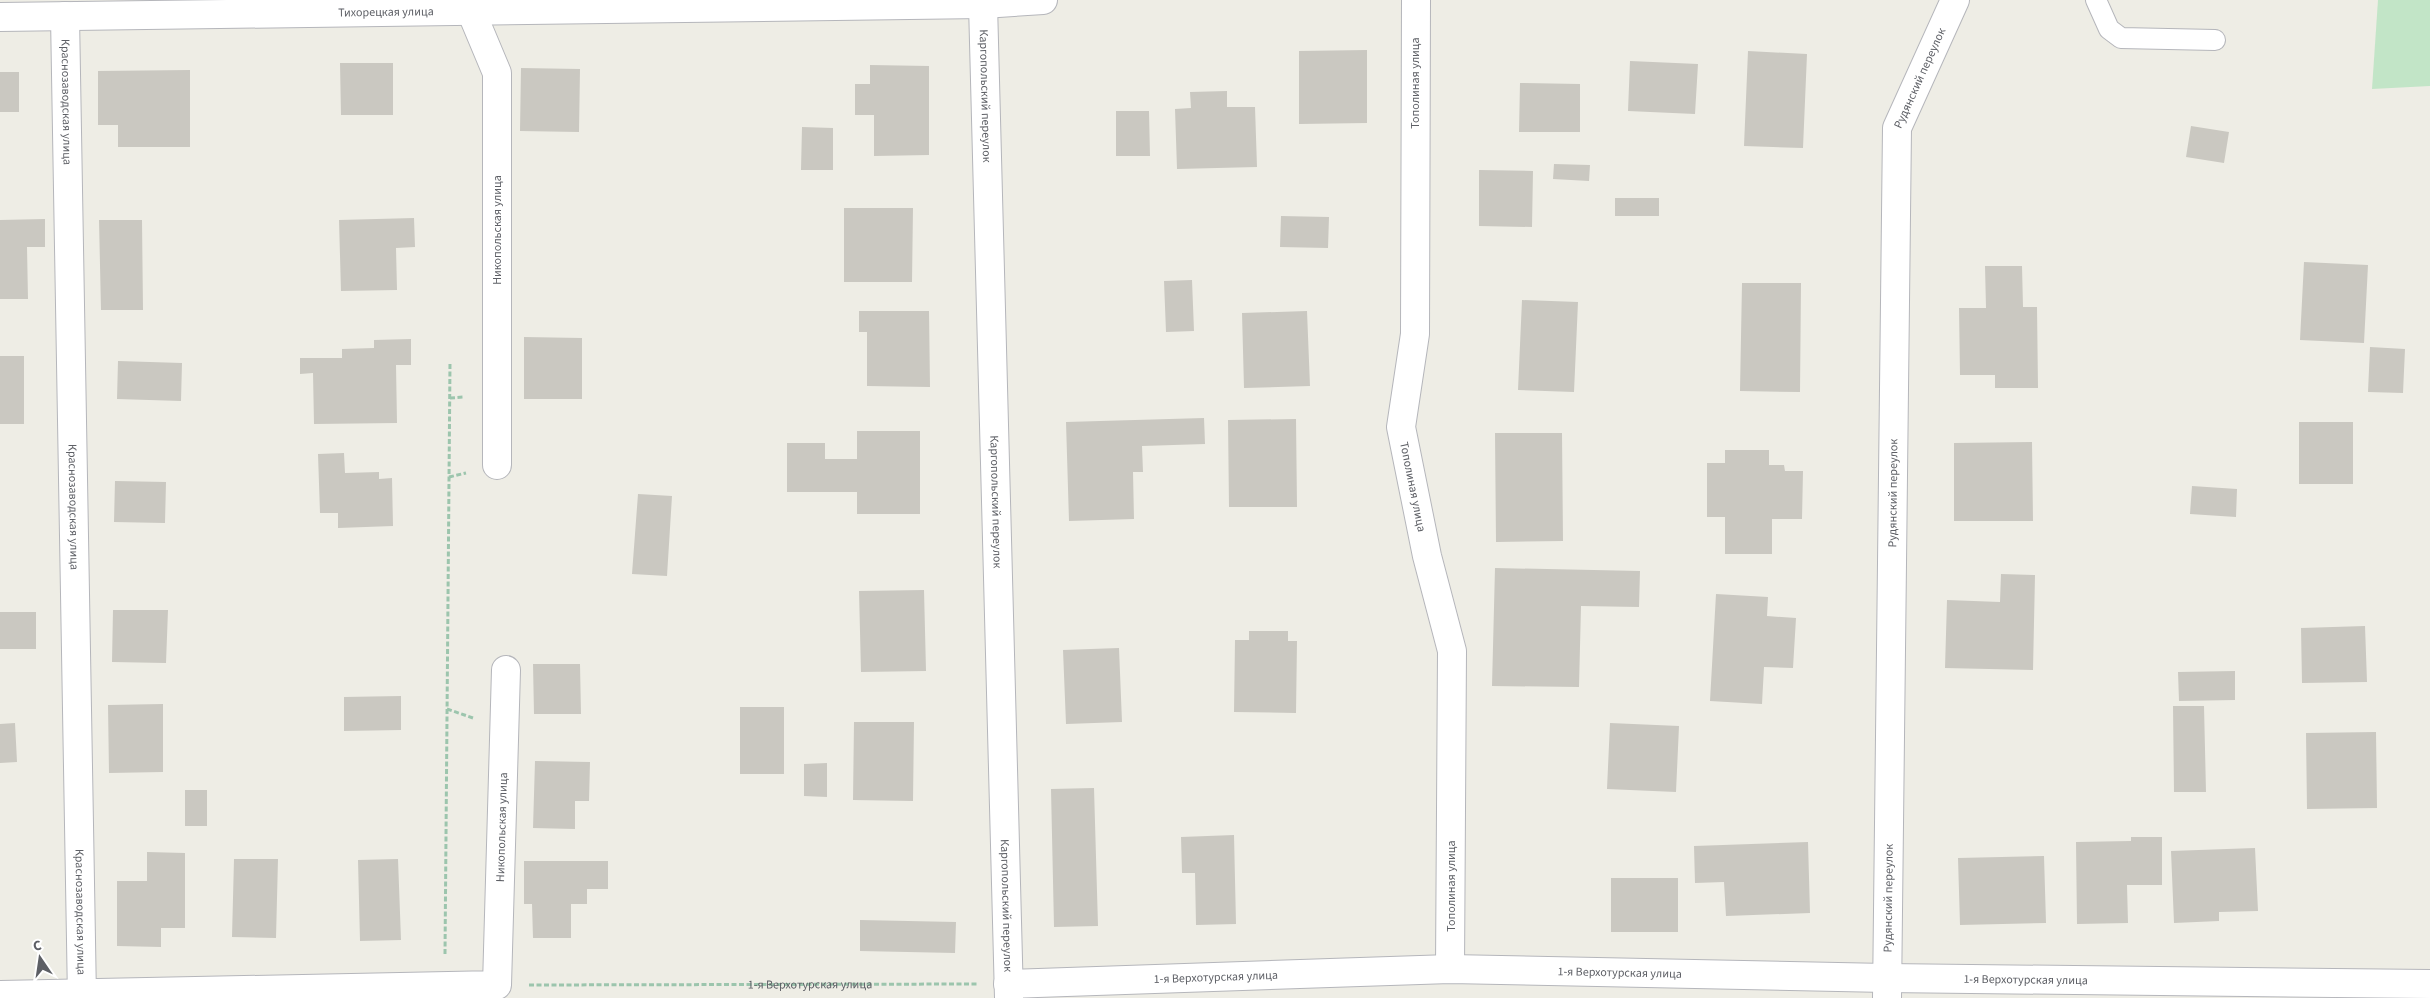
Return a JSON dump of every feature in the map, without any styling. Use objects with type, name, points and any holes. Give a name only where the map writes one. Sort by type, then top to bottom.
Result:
[{"type":"street","name":"Тихорецкая улица","points":[[0,17],[471,5],[983,4],[1043,0]]},
{"type":"street","name":"Тополиная улица","points":[[1416,0],[1415,334],[1402,427],[1427,556],[1452,651],[1450,969]]},
{"type":"street","name":"Рудянский переулок","points":[[1887,988],[1897,128],[1955,0]]},
{"type":"street","name":"Каргопольский переулок","points":[[983,4],[1008,991]]},
{"type":"street","name":"Никопольская улица","points":[[471,5],[497,74],[497,464]]},
{"type":"street","name":"Краснозаводская улица","points":[[65,16],[82,996]]},
{"type":"street","name":"Никопольская улица","points":[[497,985],[506,670]]},
{"type":"street","name":"1-я Верхотурская улица","points":[[1008,991],[1450,969],[1887,988],[2430,984]]},
{"type":"street","points":[[0,995],[82,996],[497,985]]},
{"type":"lane","points":[[2096,0],[2109,29],[2121,38],[2215,40]]},
{"type":"path","points":[[445,986],[450,362]]},
{"type":"path","name":"1-я Верхотурская улица","points":[[497,985],[1008,991]]},
{"type":"green space","points":[[2378,0],[2430,0],[2430,86],[2372,89]]},
{"type":"building","points":[[1367,50],[1367,123],[1299,124],[1299,51]]},
{"type":"building","points":[[1748,51],[1807,54],[1803,148],[1744,146]]},
{"type":"building","points":[[1630,61],[1698,64],[1695,114],[1628,111]]},
{"type":"building","points":[[340,63],[393,63],[393,115],[341,115]]},
{"type":"building","points":[[870,65],[929,66],[929,155],[874,156],[874,115],[855,115],[855,84],[870,84]]},
{"type":"building","points":[[521,68],[580,69],[579,132],[520,131]]},
{"type":"building","points":[[190,70],[190,147],[118,147],[118,125],[98,125],[98,71]]},
{"type":"building","points":[[0,72],[19,72],[19,112],[0,112]]},
{"type":"building","points":[[1520,83],[1580,84],[1580,132],[1519,132]]},
{"type":"building","points":[[1227,91],[1227,107],[1255,107],[1257,167],[1177,169],[1175,109],[1191,108],[1190,92]]},
{"type":"building","points":[[1116,111],[1149,111],[1150,156],[1116,156]]},
{"type":"building","points":[[2191,126],[2229,132],[2224,163],[2186,157]]},
{"type":"building","points":[[802,127],[833,128],[833,170],[801,170]]},
{"type":"building","points":[[1554,164],[1590,165],[1589,181],[1553,179]]},
{"type":"building","points":[[1479,170],[1533,171],[1532,227],[1479,226]]},
{"type":"building","points":[[1615,198],[1659,198],[1659,216],[1615,216]]},
{"type":"building","points":[[844,208],[913,208],[912,282],[844,282]]},
{"type":"building","points":[[1281,216],[1329,217],[1328,248],[1280,247]]},
{"type":"building","points":[[414,218],[415,247],[396,248],[397,290],[341,291],[339,220]]},
{"type":"building","points":[[45,219],[45,247],[27,247],[28,299],[0,299],[0,220]]},
{"type":"building","points":[[99,220],[142,220],[143,310],[101,310]]},
{"type":"building","points":[[2304,262],[2368,265],[2364,343],[2300,340]]},
{"type":"building","points":[[1985,266],[2022,266],[2023,307],[2037,307],[2038,388],[1995,388],[1995,375],[1960,375],[1959,308],[1986,308]]},
{"type":"building","points":[[1192,280],[1194,331],[1166,332],[1164,281]]},
{"type":"building","points":[[1742,283],[1801,283],[1800,392],[1740,391]]},
{"type":"building","points":[[1522,300],[1578,302],[1574,392],[1518,390]]},
{"type":"building","points":[[859,311],[929,311],[930,387],[867,386],[867,332],[859,332]]},
{"type":"building","points":[[1307,311],[1310,386],[1244,388],[1242,313]]},
{"type":"building","points":[[524,337],[582,338],[582,399],[524,399]]},
{"type":"building","points":[[411,339],[411,365],[396,365],[397,423],[314,424],[313,373],[300,374],[300,358],[342,358],[342,349],[374,348],[374,340]]},
{"type":"building","points":[[2370,347],[2405,349],[2403,393],[2368,392]]},
{"type":"building","points":[[0,356],[24,356],[24,424],[0,424]]},
{"type":"building","points":[[118,361],[182,363],[181,401],[117,399]]},
{"type":"building","points":[[1204,418],[1205,444],[1142,446],[1143,472],[1133,472],[1134,519],[1069,521],[1066,422]]},
{"type":"building","points":[[1296,419],[1297,507],[1229,507],[1228,420]]},
{"type":"building","points":[[2299,422],[2353,422],[2353,484],[2299,484]]},
{"type":"building","points":[[857,431],[920,431],[920,514],[857,514],[857,492],[787,492],[787,443],[825,443],[825,459],[857,459]]},
{"type":"building","points":[[1495,433],[1562,433],[1563,541],[1496,542]]},
{"type":"building","points":[[2032,442],[2033,521],[1954,521],[1954,443]]},
{"type":"building","points":[[1725,450],[1769,450],[1769,465],[1784,465],[1785,471],[1803,471],[1802,519],[1772,519],[1772,554],[1725,554],[1725,517],[1707,517],[1707,463],[1725,463]]},
{"type":"building","points":[[344,453],[345,473],[379,472],[379,479],[392,478],[393,526],[338,528],[338,513],[320,513],[318,454]]},
{"type":"building","points":[[115,481],[166,482],[165,523],[114,522]]},
{"type":"building","points":[[2192,486],[2237,489],[2236,517],[2190,514]]},
{"type":"building","points":[[638,494],[672,496],[667,576],[632,574]]},
{"type":"building","points":[[1495,568],[1640,571],[1639,607],[1581,606],[1579,687],[1492,686]]},
{"type":"building","points":[[2001,574],[2035,575],[2033,670],[1945,668],[1947,600],[2000,602]]},
{"type":"building","points":[[924,590],[926,671],[861,672],[859,591]]},
{"type":"building","points":[[1716,594],[1768,597],[1767,616],[1796,618],[1793,668],[1764,667],[1762,704],[1710,701]]},
{"type":"building","points":[[113,610],[168,610],[166,663],[112,662]]},
{"type":"building","points":[[0,612],[36,612],[36,649],[0,649]]},
{"type":"building","points":[[2365,626],[2367,682],[2302,683],[2301,628]]},
{"type":"building","points":[[1249,631],[1288,631],[1288,641],[1297,641],[1296,713],[1234,712],[1235,640],[1249,640]]},
{"type":"building","points":[[1119,648],[1122,722],[1066,724],[1063,650]]},
{"type":"building","points":[[533,664],[580,664],[581,714],[534,714]]},
{"type":"building","points":[[2235,671],[2235,700],[2179,701],[2178,672]]},
{"type":"building","points":[[401,696],[401,730],[344,731],[344,697]]},
{"type":"building","points":[[163,704],[163,772],[109,773],[108,705]]},
{"type":"building","points":[[2173,706],[2204,706],[2206,792],[2174,792]]},
{"type":"building","points":[[740,707],[784,707],[784,774],[740,774]]},
{"type":"building","points":[[854,722],[914,722],[913,801],[853,800]]},
{"type":"building","points":[[15,723],[17,762],[0,763],[0,724]]},
{"type":"building","points":[[1610,723],[1679,726],[1676,792],[1607,789]]},
{"type":"building","points":[[2376,732],[2377,808],[2307,809],[2306,733]]},
{"type":"building","points":[[535,761],[590,762],[589,801],[575,801],[575,829],[533,828]]},
{"type":"building","points":[[827,763],[827,797],[804,796],[804,764]]},
{"type":"building","points":[[1094,788],[1098,926],[1054,927],[1051,789]]},
{"type":"building","points":[[185,790],[207,790],[207,826],[185,826]]},
{"type":"building","points":[[1234,835],[1236,924],[1196,925],[1195,873],[1182,873],[1181,837]]},
{"type":"building","points":[[2131,837],[2162,837],[2162,885],[2127,885],[2128,923],[2077,924],[2076,842],[2131,841]]},
{"type":"building","points":[[1808,842],[1810,913],[1726,916],[1724,882],[1695,883],[1694,846]]},
{"type":"building","points":[[2255,848],[2258,911],[2219,912],[2219,921],[2174,923],[2171,851]]},
{"type":"building","points":[[147,852],[185,853],[185,928],[161,928],[161,947],[117,946],[117,881],[147,881]]},
{"type":"building","points":[[2044,856],[2046,923],[1960,925],[1958,858]]},
{"type":"building","points":[[234,859],[278,859],[276,938],[232,937]]},
{"type":"building","points":[[398,859],[401,940],[360,941],[358,860]]},
{"type":"building","points":[[524,861],[608,861],[608,889],[587,889],[587,904],[571,904],[571,938],[533,938],[532,904],[524,904]]},
{"type":"building","points":[[1611,878],[1678,878],[1678,932],[1611,932]]},
{"type":"building","points":[[860,920],[956,922],[955,953],[860,951]]}]
